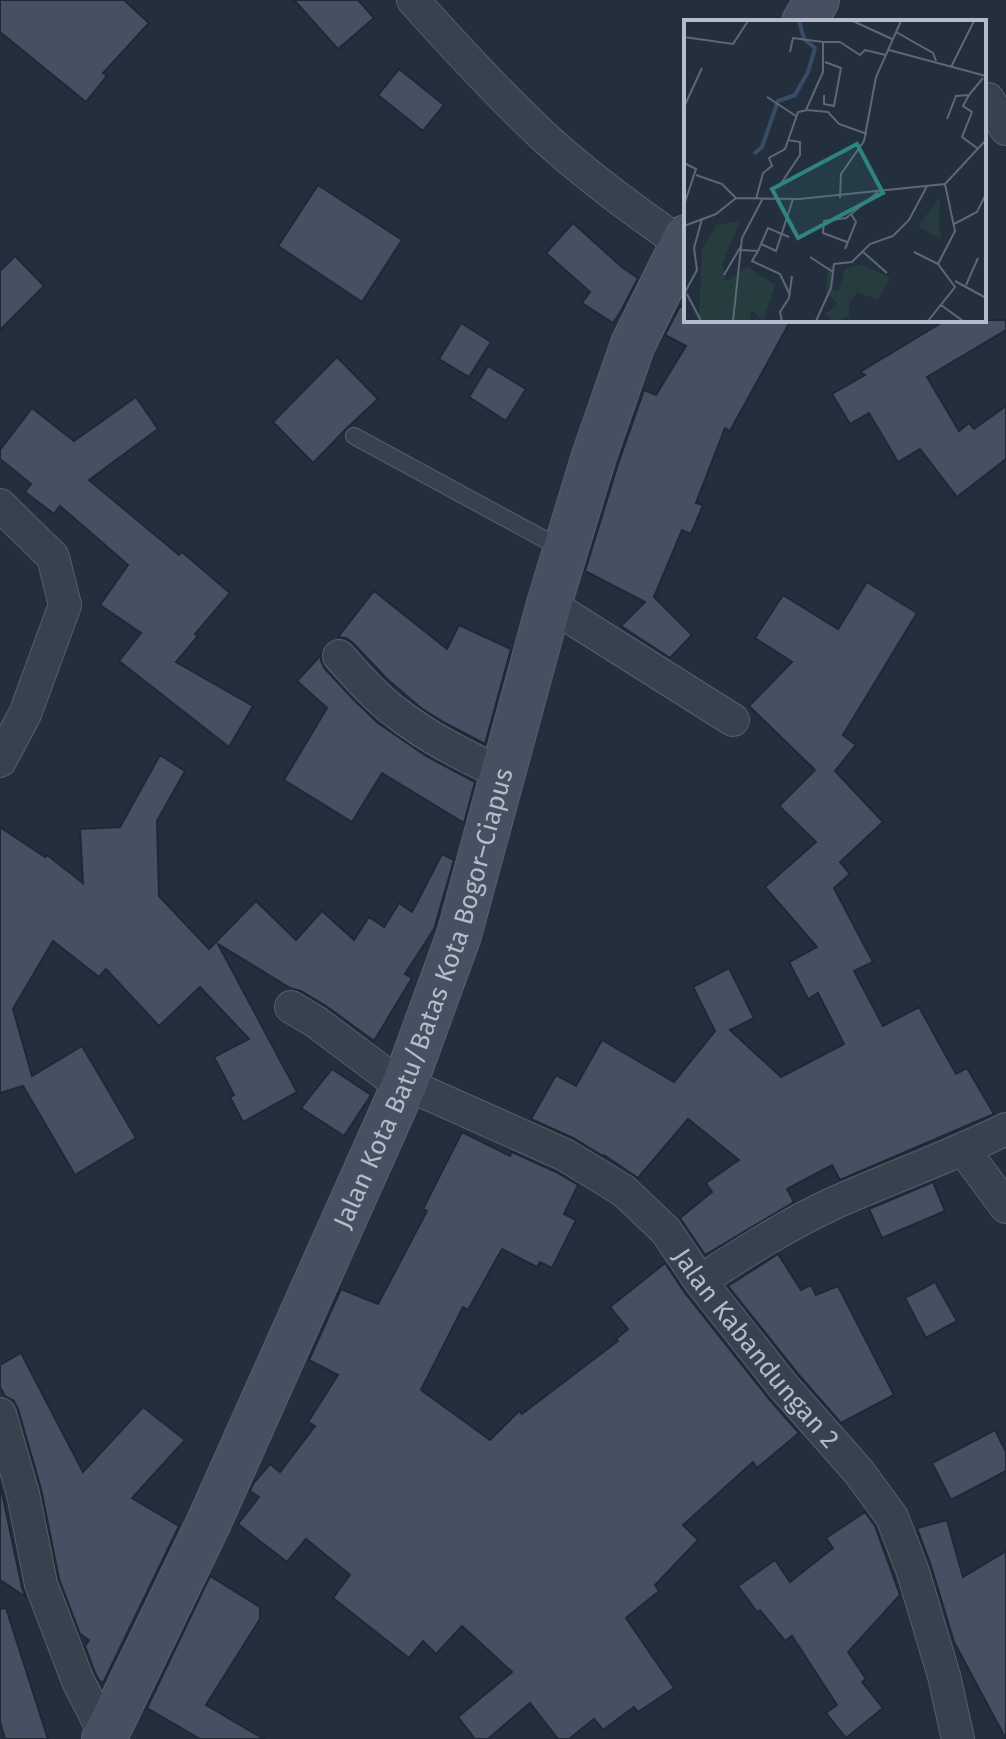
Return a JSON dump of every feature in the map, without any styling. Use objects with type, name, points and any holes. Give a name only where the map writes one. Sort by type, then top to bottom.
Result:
[{"type":"main road","points":[[805,20],[817,0]]},
{"type":"main road","name":"Jalan Kota Batu/Batas Kota Bogor–Ciapus","points":[[105,1738],[209,1522],[405,1083],[459,935],[549,604],[594,456],[633,344],[684,241]]},
{"type":"street","points":[[413,0],[542,135],[635,211],[684,241]]},
{"type":"street","points":[[988,99],[1006,129]]},
{"type":"street","points":[[0,505],[53,557],[65,605],[25,714],[0,761]]},
{"type":"street","points":[[549,604],[733,720]]},
{"type":"street","points":[[339,656],[367,688],[397,714],[459,753],[503,774]]},
{"type":"street","name":"Jalan Kabandungan 2","points":[[291,1007],[388,1076],[565,1155],[624,1191],[666,1231],[700,1281],[784,1387],[859,1472],[892,1517],[931,1631],[958,1739]]},
{"type":"street","points":[[700,1281],[777,1232],[831,1205],[1006,1129]]},
{"type":"street","points":[[963,1149],[1006,1207]]},
{"type":"street","points":[[0,1414],[23,1494],[41,1584],[78,1681],[105,1738]]},
{"type":"lane","points":[[354,436],[565,551]]},
{"type":"building","points":[[0,0],[124,0],[149,23],[103,73],[107,76],[86,102],[0,32]]},
{"type":"building","points":[[294,0],[358,0],[374,18],[338,49]]},
{"type":"building","points":[[399,69],[444,105],[423,131],[378,95]]},
{"type":"building","points":[[318,185],[402,240],[362,302],[278,246]]},
{"type":"building","points":[[573,223],[638,278],[613,323],[582,303],[590,292],[546,253]]},
{"type":"building","points":[[15,256],[44,286],[0,330],[0,271]]},
{"type":"building","points":[[680,306],[684,309],[684,322],[790,322],[730,431],[725,428],[696,503],[703,505],[691,534],[682,530],[654,597],[692,635],[670,658],[621,626],[645,602],[585,571],[644,390],[656,395],[686,346],[665,335]]},
{"type":"building","points":[[1006,320],[1006,330],[927,377],[959,431],[969,423],[974,429],[1006,406],[1006,459],[957,497],[920,449],[898,462],[869,413],[850,424],[832,394],[865,375],[860,372],[943,322]]},
{"type":"building","points":[[461,323],[491,342],[469,377],[439,359]]},
{"type":"building","points":[[337,357],[378,399],[313,463],[273,422]]},
{"type":"building","points":[[488,366],[526,389],[506,421],[469,397]]},
{"type":"building","points":[[136,397],[158,429],[89,480],[230,593],[176,662],[253,706],[229,747],[119,661],[141,633],[100,605],[128,565],[60,506],[54,514],[25,492],[31,484],[0,459],[0,450],[32,408],[74,441]]},
{"type":"building","points":[[867,582],[917,613],[843,735],[856,745],[835,771],[883,822],[840,862],[850,874],[834,888],[873,962],[854,971],[883,1026],[919,1007],[956,1074],[967,1068],[994,1114],[840,1180],[832,1165],[787,1189],[794,1202],[705,1255],[680,1218],[712,1192],[706,1183],[739,1160],[688,1119],[638,1178],[604,1155],[531,1119],[556,1075],[576,1086],[602,1040],[674,1082],[715,1031],[693,987],[729,968],[754,1018],[730,1030],[781,1077],[844,1044],[818,993],[808,999],[789,962],[817,947],[765,887],[816,842],[779,806],[815,770],[749,706],[792,662],[755,638],[783,595],[838,629]]},
{"type":"building","points":[[374,591],[447,649],[459,625],[511,649],[485,744],[421,708],[388,680],[353,643],[338,637]]},
{"type":"building","points":[[321,655],[325,669],[378,723],[426,756],[475,782],[464,823],[382,773],[352,822],[284,780],[327,708],[297,681]]},
{"type":"building","points":[[160,755],[185,771],[157,821],[159,896],[209,949],[256,901],[296,940],[322,911],[354,940],[369,917],[384,927],[399,903],[412,912],[442,854],[454,860],[434,929],[405,974],[412,978],[374,1041],[326,1006],[218,944],[297,1092],[243,1122],[230,1097],[234,1095],[214,1057],[249,1039],[200,987],[159,1026],[106,969],[99,977],[53,941],[13,1009],[32,1076],[82,1046],[136,1138],[75,1175],[23,1086],[0,1093],[0,827],[45,857],[47,855],[83,883],[80,829],[120,827]]},
{"type":"building","points":[[332,1069],[371,1095],[344,1136],[301,1108]]},
{"type":"building","points":[[462,1132],[510,1156],[512,1152],[556,1172],[578,1185],[564,1214],[576,1220],[552,1268],[540,1262],[537,1267],[502,1249],[468,1310],[463,1307],[421,1390],[490,1440],[519,1411],[522,1414],[618,1341],[616,1339],[628,1329],[610,1307],[665,1263],[685,1293],[799,1433],[757,1468],[753,1462],[683,1525],[698,1540],[655,1585],[659,1591],[626,1618],[674,1688],[638,1712],[634,1707],[603,1730],[594,1719],[569,1739],[558,1739],[530,1703],[488,1739],[475,1739],[458,1717],[512,1672],[462,1626],[436,1654],[423,1641],[409,1658],[333,1598],[350,1575],[306,1539],[287,1562],[238,1524],[259,1497],[250,1491],[253,1484],[270,1464],[280,1472],[315,1426],[308,1422],[338,1375],[309,1360],[341,1289],[378,1304],[427,1211],[423,1209]]},
{"type":"building","points":[[933,1182],[945,1211],[882,1238],[869,1209]]},
{"type":"building","points":[[778,1254],[801,1290],[811,1285],[816,1295],[838,1286],[894,1395],[841,1423],[799,1375],[728,1286]]},
{"type":"building","points":[[935,1282],[957,1321],[926,1338],[905,1298]]},
{"type":"building","points":[[21,1353],[83,1472],[143,1407],[185,1440],[132,1498],[179,1526],[103,1683],[95,1673],[85,1646],[89,1640],[80,1634],[59,1579],[41,1489],[18,1409],[0,1387],[0,1365]]},
{"type":"building","points":[[995,1430],[1006,1452],[1006,1471],[951,1500],[932,1463]]},
{"type":"building","points":[[0,1483],[22,1588],[26,1597],[0,1580]]},
{"type":"building","points":[[865,1512],[875,1526],[900,1595],[848,1652],[866,1679],[862,1682],[883,1708],[846,1738],[826,1713],[837,1705],[792,1636],[785,1641],[760,1610],[757,1612],[738,1586],[775,1560],[790,1582],[833,1548],[826,1538]]},
{"type":"building","points":[[947,1520],[963,1577],[1006,1551],[1006,1739],[954,1642],[917,1528]]},
{"type":"building","points":[[210,1576],[260,1607],[260,1619],[206,1705],[264,1739],[200,1739],[147,1708]]},
{"type":"building","points":[[6,1608],[48,1739],[5,1739],[0,1722],[0,1609]]}]
